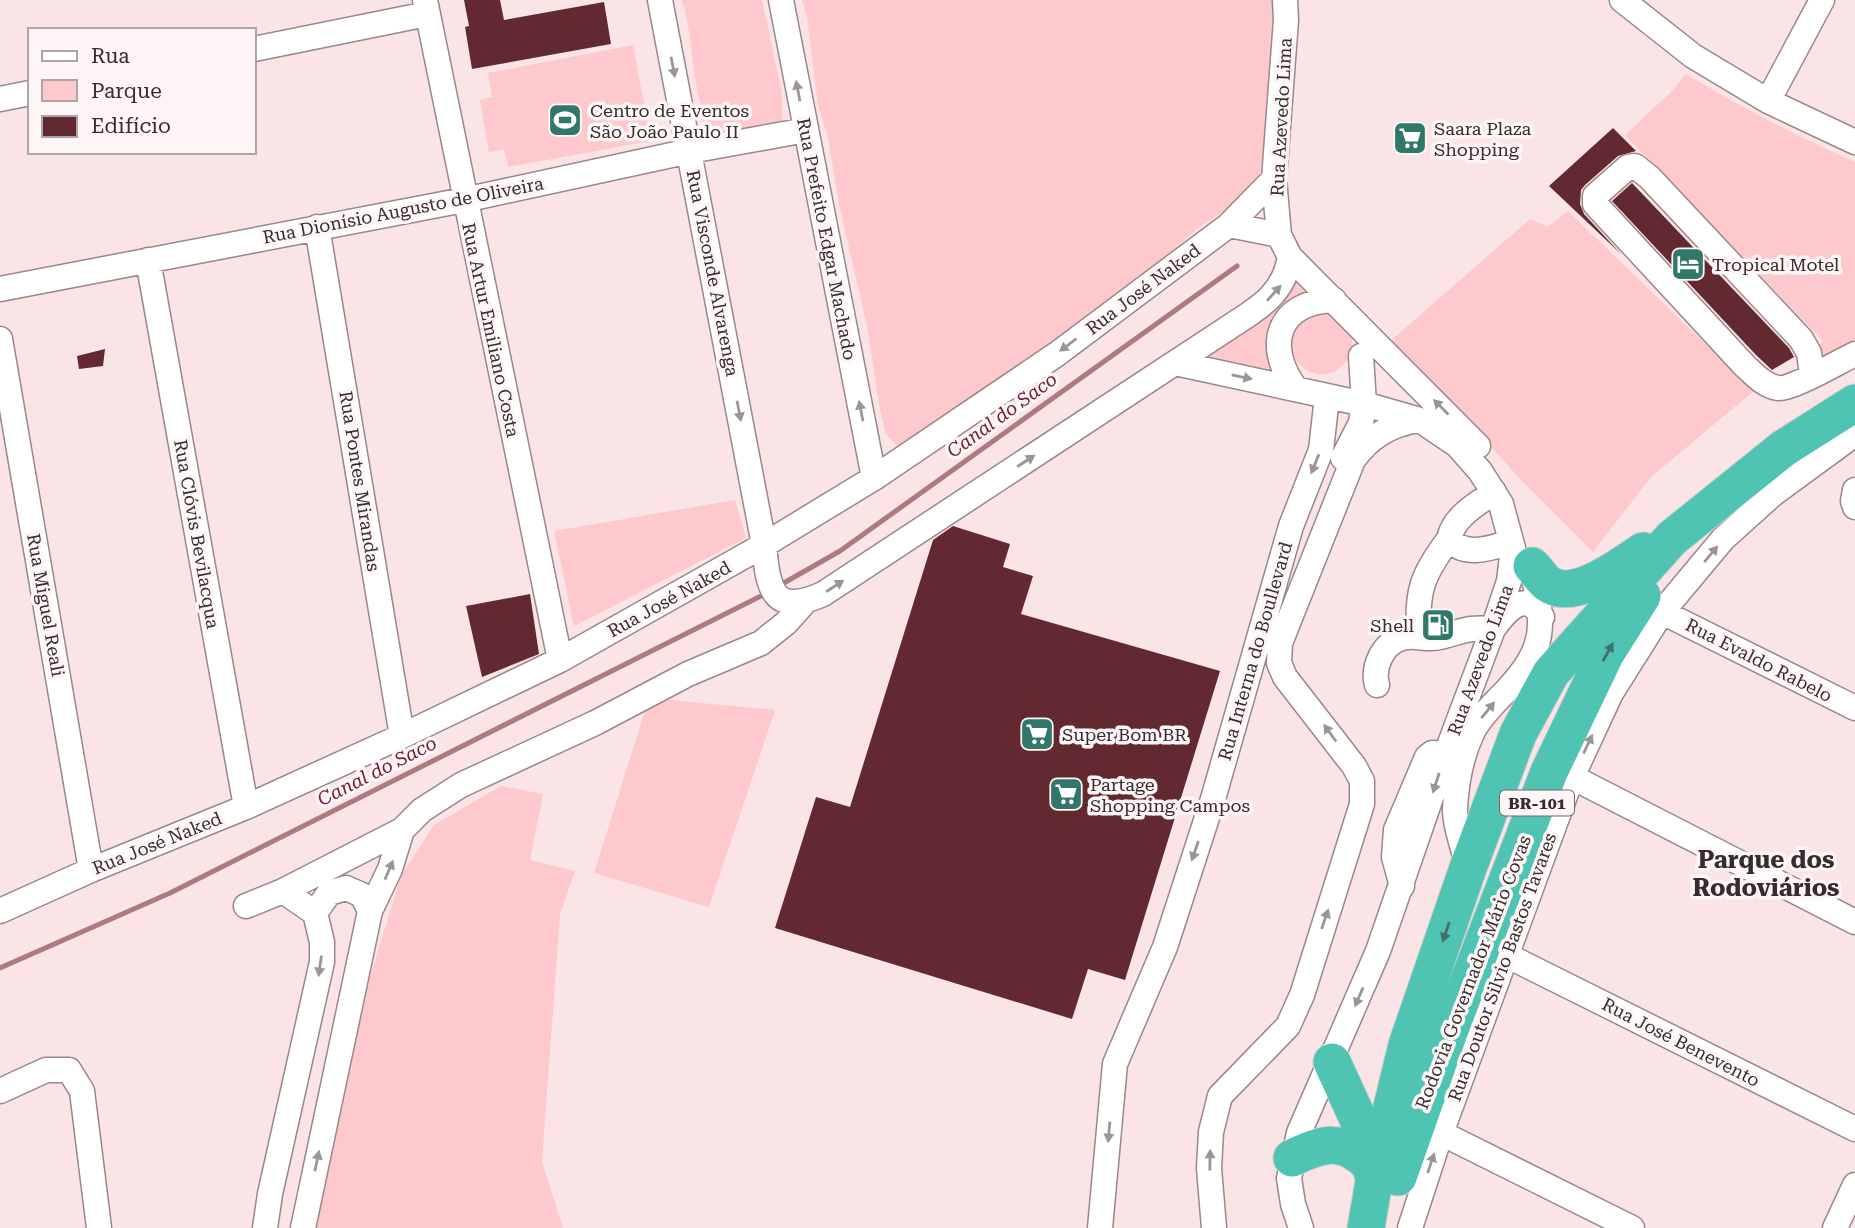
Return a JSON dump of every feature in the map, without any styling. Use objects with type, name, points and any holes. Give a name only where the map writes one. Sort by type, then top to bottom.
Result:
[{"type":"highway","name":"Rodovia Governador Mário Covas","points":[[1366,1228],[1372,1173],[1407,1045],[1518,734],[1551,673],[1672,538],[1783,448],[1855,403]]},
{"type":"highway","points":[[1522,554],[1548,584],[1567,590],[1605,576],[1709,509]]},
{"type":"highway","name":"Rodovia Governador Mário Covas","points":[[1384,1228],[1416,1123],[1549,772],[1606,653],[1644,593],[1709,509]]},
{"type":"highway","points":[[1449,1032],[1454,1003],[1476,940],[1479,921],[1478,898],[1468,868]]},
{"type":"highway","points":[[1332,1062],[1364,1132],[1372,1173]]},
{"type":"highway","points":[[1292,1158],[1314,1147],[1328,1144],[1344,1147],[1359,1154],[1372,1173]]},
{"type":"street","name":"Rua Visconde Alvarenga","points":[[660,0],[764,545],[766,572],[774,594]]},
{"type":"street","name":"Rua Prefeito Edgar Machado","points":[[781,0],[874,478]]},
{"type":"street","name":"Rua Azevedo Lima","points":[[1284,0],[1286,20],[1273,179],[1279,235],[1290,257],[1451,417],[1501,474],[1513,497],[1525,531],[1522,554],[1509,581],[1446,754],[1378,951],[1332,1062],[1306,1114],[1292,1158]]},
{"type":"street","points":[[1622,0],[1692,56],[1768,101],[1855,142]]},
{"type":"street","points":[[1768,101],[1822,0]]},
{"type":"street","points":[[256,48],[426,7]]},
{"type":"street","name":"Rua Artur Emiliano Costa","points":[[426,7],[560,660]]},
{"type":"street","points":[[0,99],[28,93]]},
{"type":"street","name":"Rua Dionísio Augusto de Oliveira","points":[[0,289],[464,200],[690,151],[806,130]]},
{"type":"street","points":[[1812,374],[1809,353],[1801,339],[1635,166],[1628,167],[1595,196],[1595,204],[1764,384],[1779,388],[1791,386],[1855,354]]},
{"type":"street","name":"Rua José Naked","points":[[0,911],[91,870],[246,807],[402,736],[560,660],[764,545],[874,478],[1057,354],[1229,225],[1273,179]]},
{"type":"street","points":[[1229,225],[1279,235]]},
{"type":"street","name":"Rua Pontes Mirandas","points":[[317,227],[402,736]]},
{"type":"street","points":[[246,906],[283,891],[402,830],[422,810],[461,785],[595,723],[688,674],[761,643],[786,623],[804,603],[822,594],[1263,305],[1281,286],[1290,257]]},
{"type":"street","name":"Rua Clóvis Bevilacqua","points":[[148,260],[246,807]]},
{"type":"street","points":[[1334,300],[1306,304],[1287,318],[1278,346],[1280,362],[1312,393],[1337,384],[1361,356]]},
{"type":"street","points":[[1285,677],[1273,668],[1270,658],[1272,642],[1305,541],[1361,423],[1364,404],[1359,325]]},
{"type":"street","name":"Rua Miguel Reali","points":[[0,339],[91,870]]},
{"type":"street","name":"Rua Azevedo Lima","points":[[1175,363],[1364,404],[1420,420],[1457,445],[1480,471],[1501,505],[1522,554],[1542,617],[1538,644],[1526,666],[1473,731],[1460,773],[1455,811],[1468,868]]},
{"type":"street","name":"Rua Interna do Boullevard","points":[[1100,1228],[1115,1064],[1165,947],[1213,799],[1291,526],[1321,450],[1312,393]]},
{"type":"street","name":"Rua Interna do Boullevard","points":[[1214,1228],[1210,1144],[1220,1096],[1288,1026],[1303,995],[1362,804],[1362,781],[1354,766],[1285,677],[1278,654],[1284,628],[1353,460],[1360,450],[1384,430],[1420,420]]},
{"type":"street","name":"Rua Doutor Silvio Bastos Tavares","points":[[1410,1228],[1441,1133],[1572,777],[1611,694],[1662,612],[1723,539],[1773,494],[1855,434]]},
{"type":"street","points":[[1855,490],[1855,507]]},
{"type":"street","points":[[1419,637],[1419,592],[1429,565],[1449,538],[1451,528],[1463,514],[1493,492]]},
{"type":"street","points":[[1449,538],[1454,544],[1477,551],[1522,554]]},
{"type":"street","points":[[774,594],[781,599],[804,603]]},
{"type":"street","points":[[770,636],[774,594]]},
{"type":"street","points":[[1377,685],[1374,675],[1381,653],[1400,638],[1439,638],[1471,627],[1493,629],[1514,606],[1527,603],[1536,607],[1542,617]]},
{"type":"street","name":"Rua Evaldo Rabelo","points":[[1662,612],[1855,708]]},
{"type":"street","points":[[1572,777],[1855,922]]},
{"type":"street","points":[[303,1228],[370,911],[390,869],[402,830]]},
{"type":"street","points":[[315,913],[329,892],[346,888],[362,895],[370,911]]},
{"type":"street","points":[[265,1228],[270,1194],[322,962],[322,942],[315,913],[283,891]]},
{"type":"street","name":"Rua José Benevento","points":[[1506,955],[1855,1129]]},
{"type":"street","points":[[0,1091],[46,1070],[69,1070],[82,1091],[99,1228]]},
{"type":"street","points":[[1441,1133],[1632,1228]]},
{"type":"street","points":[[1292,1158],[1289,1178],[1293,1204],[1301,1228]]},
{"type":"street","points":[[1835,1228],[1855,1185]]},
{"type":"green space","points":[[682,0],[762,0],[782,93],[782,121],[718,135],[703,127]]},
{"type":"green space","points":[[802,0],[1272,0],[1274,20],[1266,133],[1260,172],[1240,200],[1196,230],[1156,265],[1008,377],[897,446],[886,434],[880,410],[867,326],[839,204],[828,138],[818,105],[807,18]]},
{"type":"green space","name":"Centro de Eventos São João Paulo II","points":[[633,45],[651,141],[508,167],[504,149],[489,152],[480,100],[492,97],[488,73]]},
{"type":"green space","points":[[1686,74],[1769,121],[1855,162],[1855,340],[1838,351],[1818,357],[1814,349],[1823,341],[1625,135],[1672,91]]},
{"type":"green space","points":[[1568,211],[1754,391],[1651,477],[1593,552],[1454,407],[1387,344],[1530,219],[1548,227]]},
{"type":"green space","points":[[1298,274],[1316,292],[1298,297],[1277,378],[1196,361],[1285,299]]},
{"type":"green space","points":[[1329,311],[1353,335],[1351,357],[1334,372],[1318,374],[1310,372],[1298,363],[1291,349],[1290,338],[1298,319]]},
{"type":"green space","points":[[735,500],[746,538],[574,626],[554,531]]},
{"type":"green space","points":[[649,698],[775,710],[709,907],[594,873]]},
{"type":"green space","points":[[501,786],[543,794],[530,860],[575,871],[560,914],[542,1162],[563,1228],[316,1228],[325,1123],[401,876],[434,825]]},
{"type":"building","points":[[464,0],[500,0],[504,20],[604,2],[611,44],[472,69],[465,27],[469,26]]},
{"type":"building","points":[[1613,128],[1636,151],[1618,156],[1585,185],[1581,190],[1580,204],[1584,214],[1621,254],[1549,186]]},
{"type":"building","points":[[1632,183],[1789,348],[1794,357],[1772,370],[1612,201]]},
{"type":"building","points":[[105,349],[103,366],[79,369],[77,356]]},
{"type":"building","name":"Super Bom BR","points":[[953,526],[1010,544],[1003,567],[1033,576],[1021,614],[1220,671],[1125,980],[1088,969],[1072,1019],[775,928],[816,797],[850,807],[933,540]]},
{"type":"building","points":[[530,594],[539,654],[482,677],[466,606]]},
{"type":"waterway","name":"Canal do Saco","points":[[782,584],[840,551],[1237,266]]},
{"type":"waterway","name":"Canal do Saco","points":[[0,968],[170,893],[765,594]]},
{"type":"place","name":"Centro de Eventos São João Paulo II","points":[[565,120]]},
{"type":"place","name":"Saara Plaza Shopping","points":[[1410,138]]},
{"type":"place","name":"Tropical Motel","points":[[1688,264]]},
{"type":"place","name":"Shell","points":[[1438,625]]},
{"type":"place","name":"Super Bom BR","points":[[1037,734]]},
{"type":"place","name":"Partage Shopping Campos","points":[[1066,794]]},
{"type":"district","name":"Parque dos Rodoviários","points":[[1766,874]]}]
